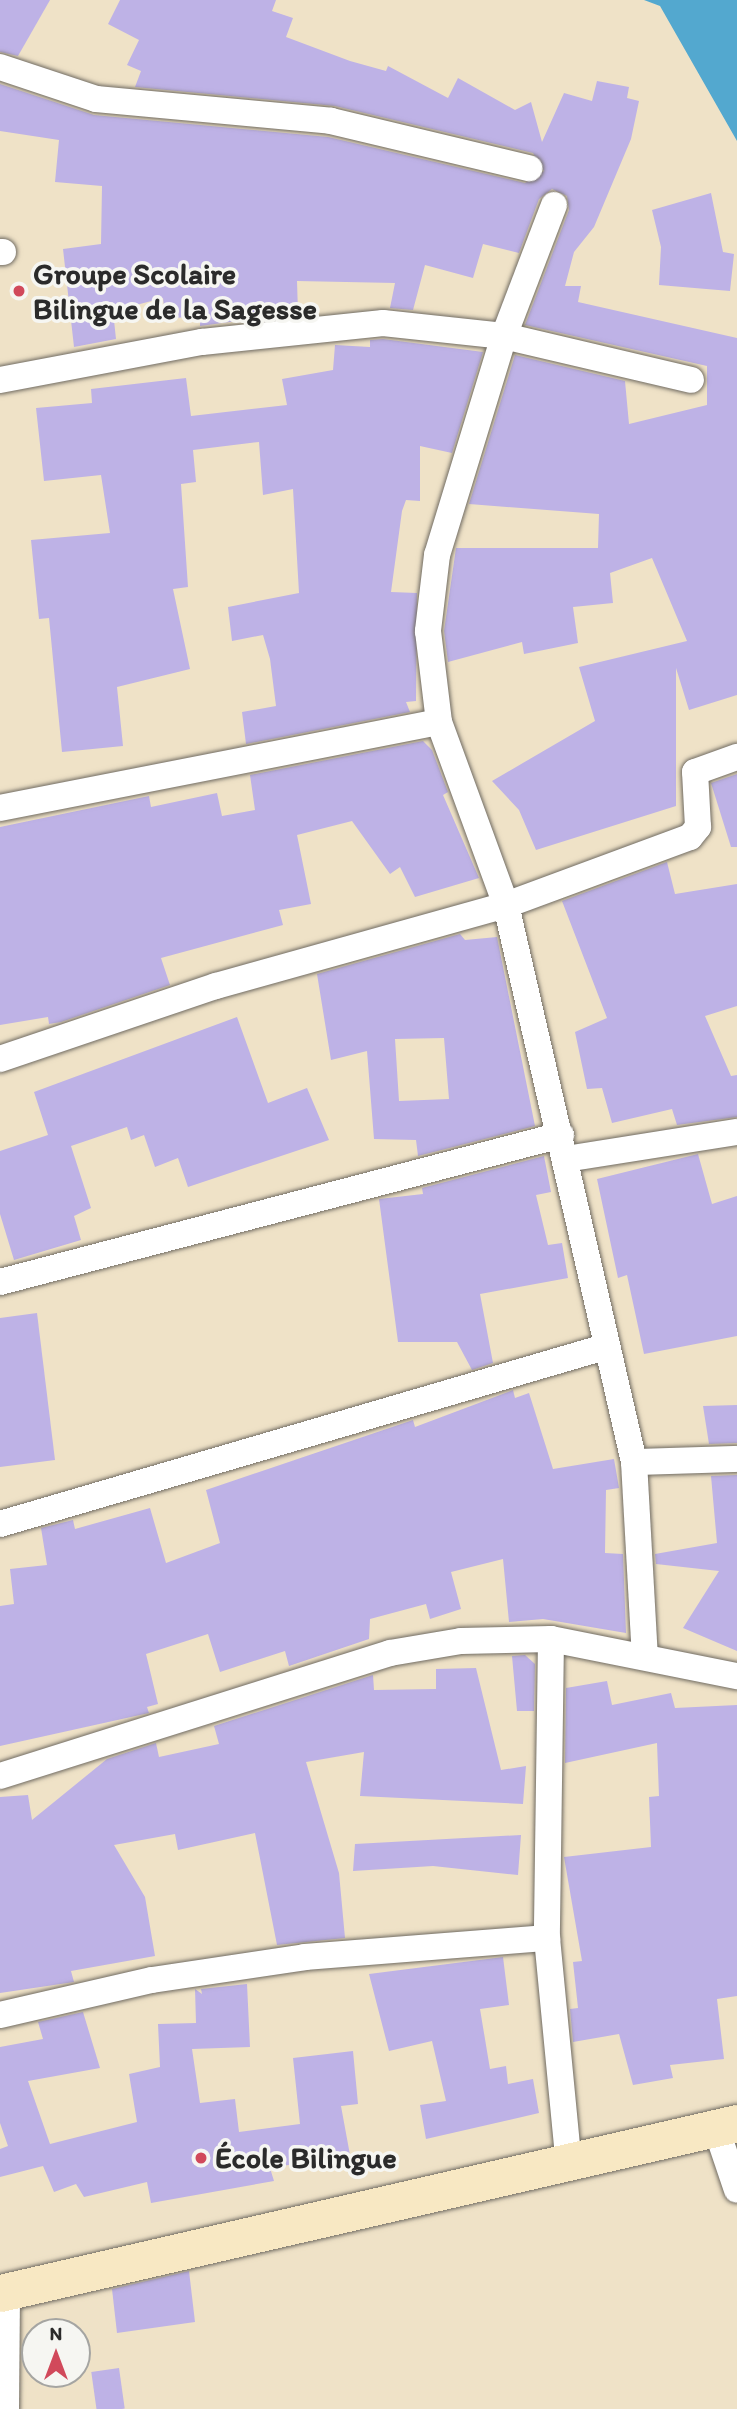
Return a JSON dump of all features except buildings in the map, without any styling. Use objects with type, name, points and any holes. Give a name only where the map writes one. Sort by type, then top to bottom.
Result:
[{"type":"main road","points":[[3,2292],[568,2157],[726,2125]]},
{"type":"street","points":[[0,67],[96,99],[331,121],[529,168]]},
{"type":"street","points":[[554,205],[504,335],[437,555],[428,631],[439,722],[506,905],[564,1147],[605,1347],[634,1462],[645,1656]]},
{"type":"street","points":[[0,380],[287,331],[383,323],[504,335],[691,380]]},
{"type":"street","points":[[0,808],[439,722]]},
{"type":"street","points":[[0,1059],[216,986],[506,905],[693,835],[695,772],[737,757]]},
{"type":"street","points":[[0,1282],[564,1147],[737,1132]]},
{"type":"street","points":[[0,1524],[605,1347]]},
{"type":"street","points":[[634,1462],[737,1459]]},
{"type":"street","points":[[551,1639],[547,1938],[568,2157]]},
{"type":"street","points":[[0,1776],[390,1653],[461,1641],[551,1639],[737,1676]]},
{"type":"street","points":[[0,2015],[152,1980],[305,1957],[547,1938]]},
{"type":"street","points":[[726,2125],[737,2190]]},
{"type":"street","points":[[3,2292],[4,2405]]},
{"type":"water","points":[[644,0],[737,0],[737,141],[660,6]]},
{"type":"place","name":"Groupe Scolaire Bilingue de la Sagesse","points":[[19,291]]},
{"type":"place","name":"École Bilingue","points":[[201,2158]]}]
